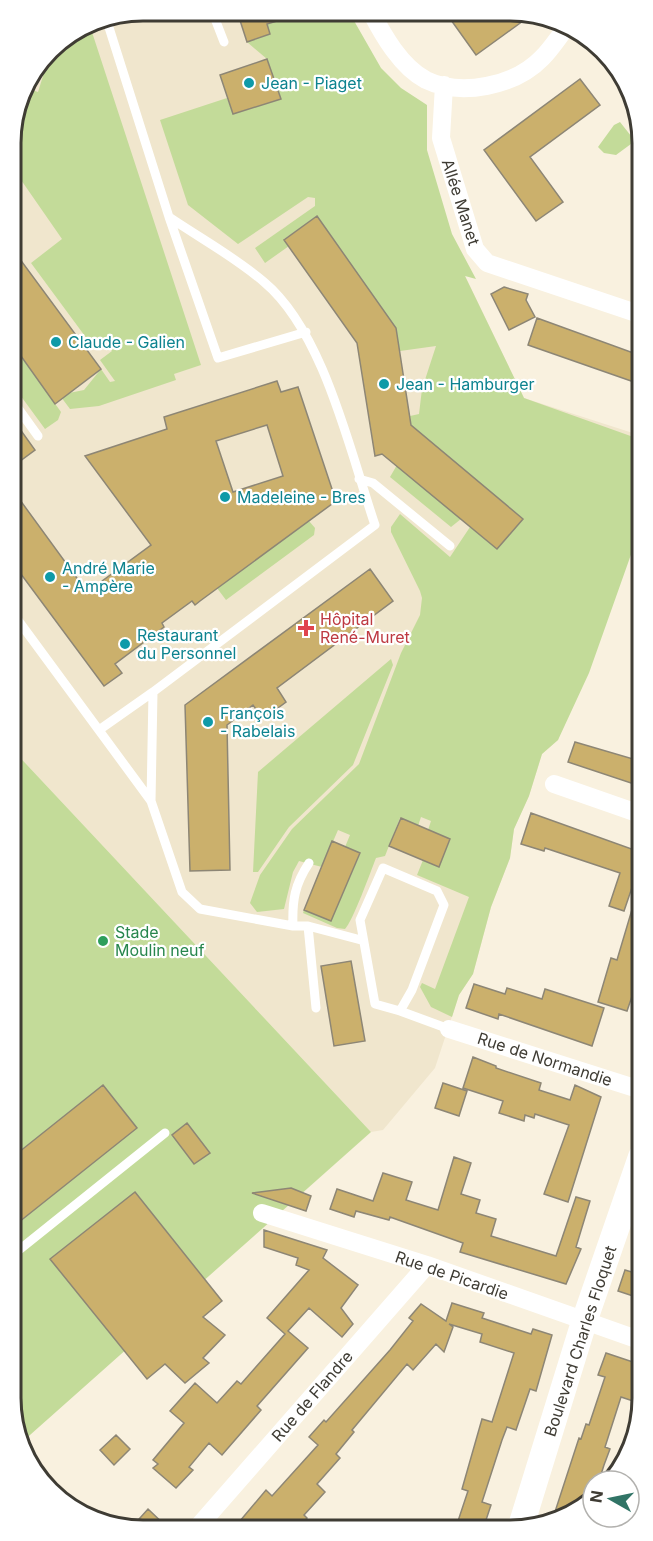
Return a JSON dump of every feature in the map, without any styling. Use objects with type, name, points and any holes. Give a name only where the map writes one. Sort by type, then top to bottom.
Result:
[{"type":"street","points":[[377,21],[404,62],[425,80],[444,85],[482,89],[508,80],[541,60],[562,33]]},
{"type":"street","name":"Allée Manet","points":[[444,85],[441,138],[475,249],[487,263],[632,312]]},
{"type":"street","points":[[554,784],[632,811]]},
{"type":"street","name":"Rue de Normandie","points":[[449,1029],[632,1087]]},
{"type":"street","name":"Boulevard Charles Floquet","points":[[523,1519],[584,1322],[632,1183]]},
{"type":"street","name":"Rue de Picardie","points":[[262,1213],[427,1265],[632,1338]]},
{"type":"street","name":"Rue de Flandre","points":[[204,1520],[427,1265]]},
{"type":"lane","points":[[216,21],[224,42]]},
{"type":"lane","points":[[108,26],[169,217],[218,358],[306,332]]},
{"type":"lane","points":[[99,730],[375,525],[321,365],[306,332],[265,282],[169,217]]},
{"type":"lane","points":[[21,412],[38,436]]},
{"type":"lane","points":[[359,479],[373,483],[450,546]]},
{"type":"lane","points":[[21,624],[151,801],[182,892],[200,909],[293,926],[308,926],[361,940]]},
{"type":"lane","points":[[151,801],[153,692]]},
{"type":"lane","points":[[293,926],[292,901],[298,879],[309,863]]},
{"type":"lane","points":[[400,1011],[412,990],[444,905],[437,891],[383,868],[360,920],[361,940],[375,1004],[449,1029]]},
{"type":"lane","points":[[308,926],[316,1008]]},
{"type":"lane","points":[[21,1248],[165,1133]]},
{"type":"shaded area","name":"Hôpital René-Muret","points":[[143,21],[342,21],[524,398],[632,433],[632,536],[558,740],[542,754],[529,796],[514,829],[510,858],[491,907],[473,974],[459,995],[435,1068],[383,1130],[371,1132],[21,759],[21,135],[30,96],[46,69],[63,51],[82,37],[112,25]]},
{"type":"green space","points":[[277,21],[354,21],[381,68],[401,88],[427,105],[427,150],[452,234],[476,279],[465,276],[524,398],[632,437],[632,552],[589,673],[558,740],[542,754],[529,796],[514,829],[510,858],[491,907],[473,974],[459,995],[452,1017],[431,1007],[420,987],[422,983],[435,989],[469,897],[417,875],[423,860],[439,866],[450,840],[428,830],[431,821],[421,817],[418,826],[400,818],[385,856],[376,858],[357,907],[345,929],[337,928],[303,913],[304,910],[331,920],[360,854],[345,847],[350,835],[338,830],[322,867],[299,861],[293,872],[284,909],[257,912],[250,903],[260,875],[292,829],[359,764],[401,653],[420,615],[422,598],[420,591],[391,532],[391,527],[400,514],[450,557],[470,527],[497,549],[522,519],[411,425],[410,416],[419,414],[422,389],[436,346],[400,351],[317,217],[284,239],[289,246],[265,263],[255,248],[315,206],[315,198],[308,197],[238,244],[188,205],[160,120],[227,98],[233,114],[280,99],[267,59],[247,42],[270,34],[267,24]]},
{"type":"green space","points":[[92,33],[201,365],[174,374],[176,380],[99,406],[70,409],[21,343],[21,341],[69,393],[84,390],[101,369],[110,382],[115,381],[100,360],[112,351],[104,339],[93,347],[31,263],[62,239],[21,180],[21,135],[25,112],[33,90],[38,92],[46,69],[63,51]]},
{"type":"green space","points":[[620,122],[632,137],[632,143],[616,155],[604,153],[598,147],[614,125]]},
{"type":"green space","points":[[21,356],[61,412],[58,420],[45,429],[21,396]]},
{"type":"green space","points":[[397,465],[461,519],[451,527],[390,477]]},
{"type":"green space","points":[[309,521],[315,528],[314,535],[226,600],[217,588]]},
{"type":"green space","points":[[391,659],[393,665],[353,765],[289,827],[258,872],[253,872],[258,772]]},
{"type":"green space","name":"Stade Moulin neuf","points":[[21,759],[371,1132],[28,1437],[21,1398]]},
{"type":"building","points":[[240,21],[277,21],[267,24],[270,34],[247,42]]},
{"type":"building","points":[[452,21],[522,22],[476,55]]},
{"type":"building","name":"Jean - Piaget","points":[[267,59],[281,99],[233,114],[220,75]]},
{"type":"building","points":[[580,79],[600,105],[530,157],[563,202],[536,221],[484,150]]},
{"type":"building","name":"Jean - Hamburger","points":[[317,216],[396,328],[411,425],[523,519],[497,549],[382,454],[375,456],[357,343],[284,240]]},
{"type":"building","name":"Claude - Galien","points":[[21,261],[101,369],[55,404],[21,356]]},
{"type":"building","points":[[504,287],[528,294],[526,300],[535,317],[509,330],[491,294]]},
{"type":"building","points":[[537,318],[632,352],[632,381],[528,345]]},
{"type":"building","name":"Madeleine - Bres","points":[[277,381],[281,392],[298,387],[336,501],[195,605],[192,601],[162,623],[164,627],[115,664],[122,673],[104,686],[21,574],[21,501],[87,592],[151,545],[85,456],[167,429],[164,417]],"holes":[[[267,425],[283,476],[233,492],[216,441]]]},
{"type":"building","points":[[21,431],[35,450],[21,460]]},
{"type":"building","name":"François - Rabelais","points":[[370,569],[393,601],[277,688],[286,702],[263,719],[253,705],[227,725],[230,870],[190,871],[185,705]]},
{"type":"building","points":[[575,742],[632,759],[632,783],[568,762]]},
{"type":"building","points":[[531,813],[632,849],[632,888],[624,911],[609,906],[620,873],[545,848],[544,851],[521,844]]},
{"type":"building","points":[[401,818],[450,839],[439,867],[389,846]]},
{"type":"building","points":[[332,841],[360,853],[331,921],[304,910]]},
{"type":"building","points":[[632,909],[632,996],[627,1011],[598,1002],[611,958],[617,960]]},
{"type":"building","points":[[351,961],[365,1041],[334,1046],[321,966]]},
{"type":"building","points":[[474,984],[505,994],[507,988],[542,999],[545,989],[604,1008],[592,1046],[499,1014],[498,1019],[466,1008]]},
{"type":"building","points":[[473,1057],[496,1066],[496,1068],[541,1083],[539,1090],[570,1100],[575,1085],[601,1097],[568,1202],[544,1194],[569,1125],[535,1114],[534,1118],[525,1115],[524,1121],[499,1113],[503,1101],[463,1088]]},
{"type":"building","points":[[443,1083],[467,1091],[459,1116],[435,1108]]},
{"type":"building","points":[[103,1085],[137,1128],[21,1220],[21,1150]]},
{"type":"building","points":[[187,1123],[210,1153],[194,1164],[172,1135]]},
{"type":"building","points":[[454,1157],[471,1163],[461,1194],[480,1200],[476,1213],[496,1219],[491,1236],[556,1256],[576,1197],[590,1201],[576,1247],[581,1249],[566,1284],[460,1252],[463,1243],[390,1217],[389,1220],[356,1211],[354,1217],[330,1209],[337,1189],[373,1201],[383,1173],[412,1182],[406,1200],[438,1210]]},
{"type":"building","points":[[291,1188],[311,1196],[306,1211],[252,1193]]},
{"type":"building","points":[[135,1192],[222,1301],[203,1317],[225,1335],[203,1358],[209,1363],[185,1383],[165,1364],[147,1379],[50,1259]]},
{"type":"building","points":[[264,1230],[327,1250],[323,1258],[358,1285],[341,1308],[353,1324],[342,1337],[309,1308],[288,1331],[308,1348],[257,1406],[261,1410],[222,1455],[209,1443],[189,1467],[193,1470],[176,1488],[153,1468],[158,1464],[153,1460],[184,1423],[170,1411],[195,1383],[217,1403],[237,1381],[241,1384],[285,1334],[267,1318],[309,1270],[296,1265],[298,1258],[264,1247]]},
{"type":"building","points":[[625,1270],[632,1272],[632,1296],[618,1291]]},
{"type":"building","points":[[452,1303],[484,1313],[482,1318],[531,1334],[533,1329],[552,1335],[536,1391],[530,1389],[516,1430],[507,1427],[502,1440],[482,1502],[491,1505],[486,1520],[458,1520],[468,1491],[462,1489],[482,1419],[492,1422],[514,1353],[480,1342],[482,1334],[449,1324],[453,1327],[444,1352],[436,1344],[413,1370],[407,1364],[352,1430],[354,1432],[336,1454],[340,1458],[317,1484],[325,1492],[304,1515],[307,1518],[305,1520],[241,1520],[266,1490],[272,1496],[318,1445],[309,1437],[324,1420],[326,1422],[390,1350],[413,1321],[409,1318],[421,1304],[446,1321]]},
{"type":"building","points":[[606,1353],[632,1362],[632,1401],[621,1397],[605,1447],[610,1449],[603,1469],[581,1469],[581,1497],[555,1512],[579,1438],[581,1439],[586,1424],[589,1425],[605,1377],[598,1375]]},
{"type":"building","points":[[116,1435],[130,1449],[114,1465],[100,1450]]},
{"type":"building","points":[[148,1509],[160,1520],[143,1520],[138,1520]]},
{"type":"place","name":"Jean - Piaget","points":[[249,83]]},
{"type":"place","name":"Claude - Galien","points":[[56,342]]},
{"type":"place","name":"Jean - Hamburger","points":[[384,384]]},
{"type":"place","name":"Madeleine - Bres","points":[[225,497]]},
{"type":"place","name":"André Marie - Ampère","points":[[50,577]]},
{"type":"place","name":"Hôpital René-Muret","points":[[306,628]]},
{"type":"place","name":"Restaurant du Personnel","points":[[125,644]]},
{"type":"place","name":"François - Rabelais","points":[[208,722]]},
{"type":"place","name":"Stade Moulin neuf","points":[[103,941]]}]
